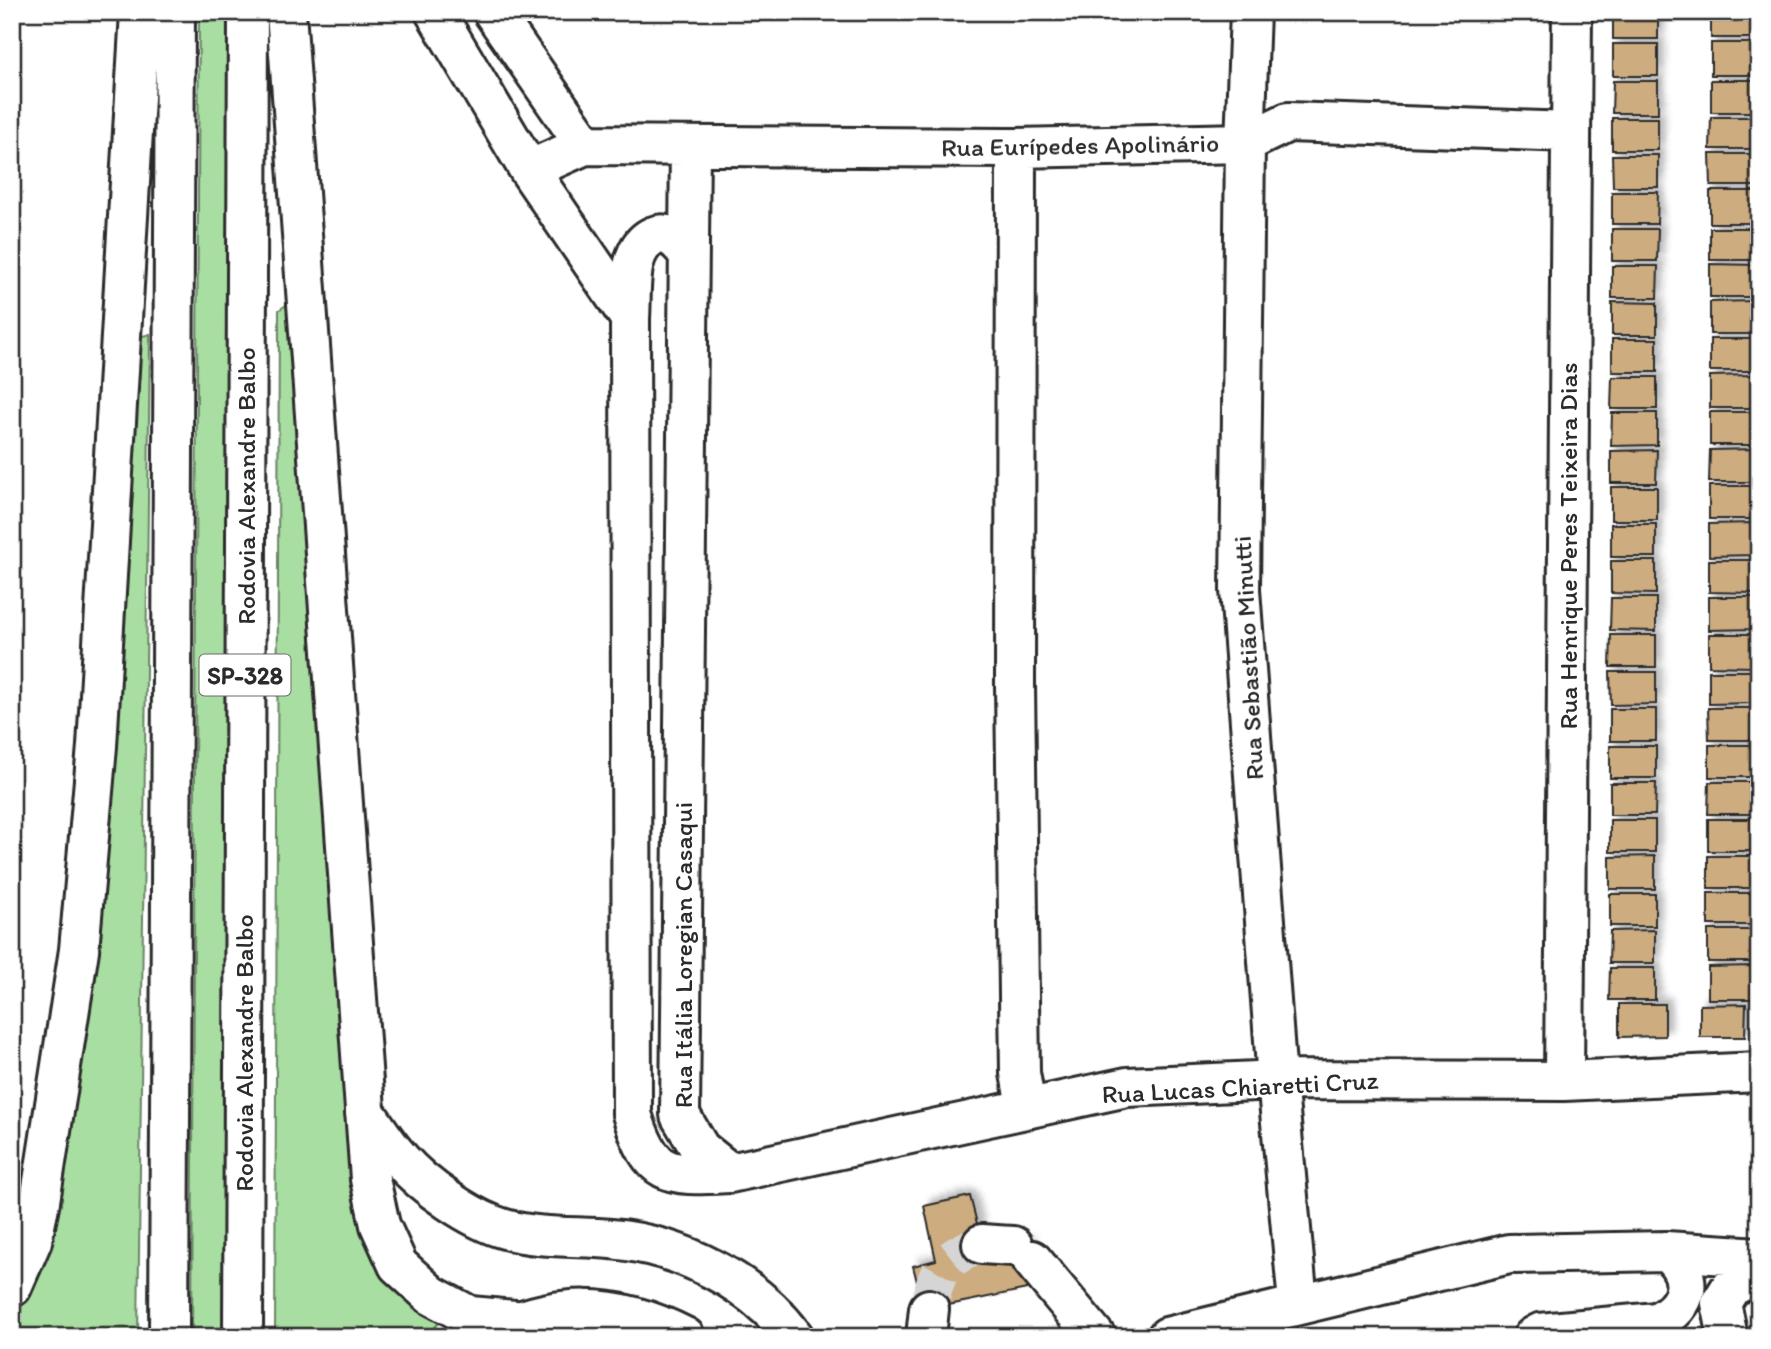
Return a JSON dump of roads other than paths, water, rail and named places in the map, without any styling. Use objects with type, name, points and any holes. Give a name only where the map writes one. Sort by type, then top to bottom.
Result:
[{"type":"main road","points":[[12,1287],[32,1241],[79,950],[97,746],[140,12]]},
{"type":"main road","name":"SP-328","points":[[170,1337],[175,12]]},
{"type":"main road","name":"Rodovia Alexandre Balbo","points":[[243,1337],[248,12]]},
{"type":"main road","points":[[286,12],[370,1179],[380,1225],[398,1265],[430,1295],[500,1329],[554,1311],[604,1310],[635,1315],[685,1337]]},
{"type":"main road","points":[[435,12],[529,170],[630,318]]},
{"type":"main road","points":[[493,12],[585,145],[529,170]]},
{"type":"main road","name":"Rua Sebastião Minutti","points":[[1250,12],[1245,143],[1240,590],[1277,1080],[1298,1303]]},
{"type":"main road","name":"Rua Henrique Peres Teixeira Dias","points":[[1564,1081],[1572,12]]},
{"type":"main road","name":"Rua Eurípedes Apolinário","points":[[585,145],[1016,148],[1245,143],[1288,122],[1571,132]]},
{"type":"main road","name":"Rua Itália Loregian Casaqui","points":[[690,146],[680,1115],[700,1149],[730,1173]]},
{"type":"main road","points":[[1016,148],[1016,782],[1020,1073],[1026,1107]]},
{"type":"main road","name":"Rua Itália Loregian Casaqui","points":[[687,251],[675,238],[659,234],[643,241],[635,255],[630,318],[632,1114],[640,1142],[657,1165],[679,1176],[730,1173]]},
{"type":"main road","name":"Rua Lucas Chiaretti Cruz","points":[[730,1173],[1127,1087],[1277,1080],[1564,1081],[1759,1072]]},
{"type":"main road","points":[[365,1112],[401,1161],[452,1203],[505,1229],[613,1239],[653,1246],[692,1259],[728,1278],[761,1302],[794,1337]]},
{"type":"main road","points":[[1009,1250],[1096,1337]]},
{"type":"main road","points":[[1533,1337],[1539,1333],[1657,1322],[1672,1314],[1682,1301],[1686,1279],[1682,1264],[1666,1251]]},
{"type":"main road","points":[[1167,1337],[1298,1303],[1509,1254],[1666,1251],[1759,1257]]},
{"type":"main road","points":[[1728,1337],[1721,1303],[1731,1287],[1759,1273]]},
{"type":"tunnel","points":[[929,1309],[935,1284],[944,1267],[958,1255],[982,1244]]}]
